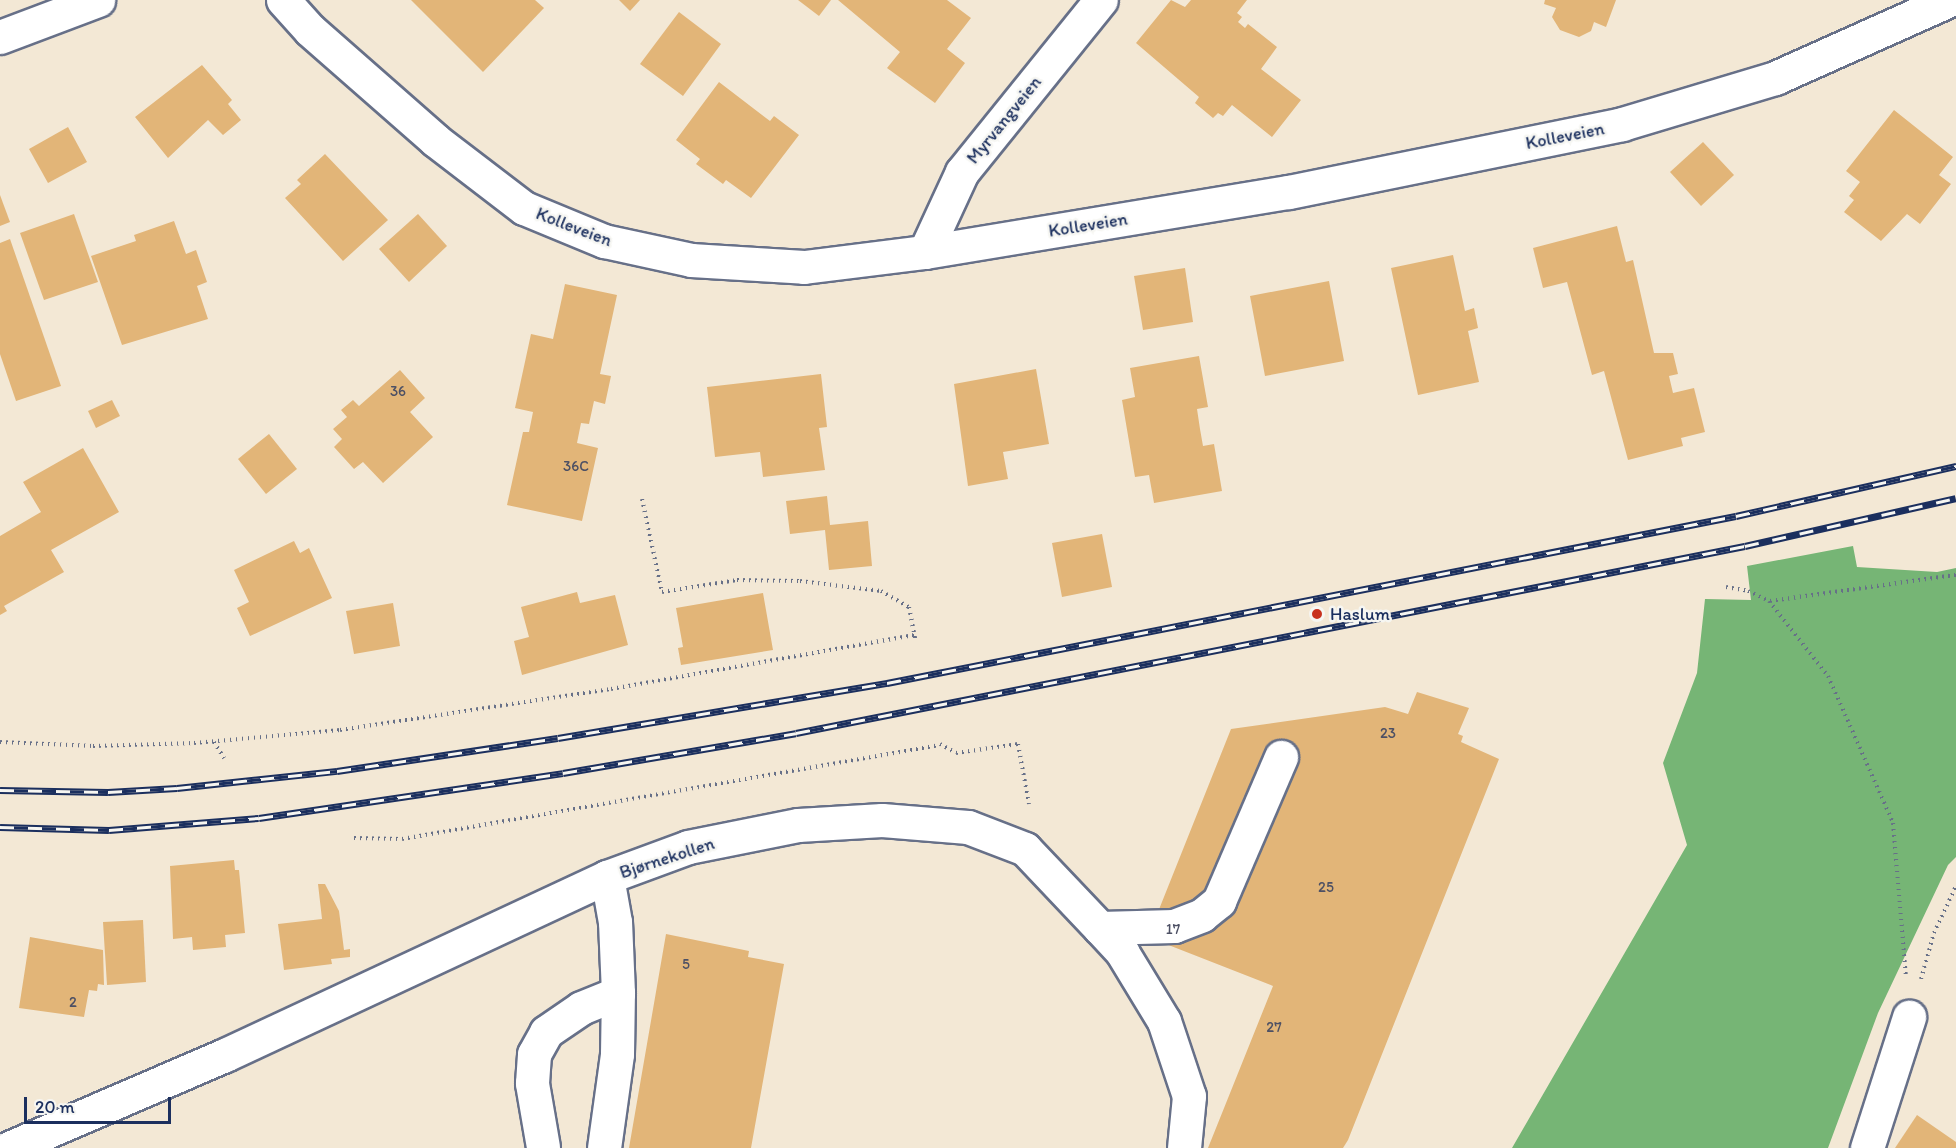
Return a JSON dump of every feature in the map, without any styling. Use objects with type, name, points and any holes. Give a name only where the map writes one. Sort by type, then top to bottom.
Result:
[{"type":"street","points":[[0,37],[98,0]]},
{"type":"street","name":"Kolleveien","points":[[283,0],[310,30],[435,140],[524,208],[603,241],[691,260],[804,267],[925,252],[1289,192],[1622,124],[1775,78],[1949,0]]},
{"type":"street","name":"Myrvangveien","points":[[925,252],[962,172],[1101,0]]},
{"type":"street","points":[[1100,928],[1174,926],[1202,915],[1219,901],[1281,757]]},
{"type":"street","name":"Bjørnekollen","points":[[28,1144],[607,877],[688,847],[798,825],[882,820],[968,827],[1025,849],[1100,928],[1122,952],[1164,1021],[1189,1096],[1184,1148]]},
{"type":"street","points":[[604,1148],[617,1054],[618,993],[615,922],[607,877]]},
{"type":"street","points":[[543,1147],[532,1083],[534,1054],[546,1032],[581,1008],[618,993]]},
{"type":"street","points":[[1867,1148],[1909,1017]]},
{"type":"path","points":[[0,742],[93,746],[214,742],[340,730],[600,691],[915,636],[909,607],[881,591],[800,581],[737,580],[662,592],[642,499]]},
{"type":"path","points":[[1769,601],[1956,575]]},
{"type":"path","points":[[1726,587],[1749,591],[1769,601],[1828,676],[1893,823],[1909,1017]]},
{"type":"path","points":[[214,742],[224,758]]},
{"type":"path","points":[[354,838],[402,839],[940,744],[964,753],[1018,744],[1030,807],[1025,849]]},
{"type":"path","points":[[1909,1017],[1934,933],[1956,886]]},
{"type":"green space","points":[[1853,546],[1857,567],[1937,572],[1956,568],[1956,857],[1948,865],[1878,1013],[1828,1148],[1512,1148],[1687,845],[1663,763],[1697,673],[1705,599],[1751,600],[1747,566]]},
{"type":"building","points":[[411,0],[535,0],[544,8],[483,72]]},
{"type":"building","points":[[619,0],[640,0],[630,11]]},
{"type":"building","points":[[798,0],[831,0],[819,16]]},
{"type":"building","points":[[838,0],[947,0],[971,18],[947,49],[965,63],[935,103],[887,68],[900,52]]},
{"type":"building","points":[[1171,0],[1185,7],[1191,0],[1247,0],[1237,13],[1242,17],[1238,22],[1245,28],[1248,24],[1277,47],[1261,69],[1301,100],[1272,137],[1232,105],[1223,116],[1218,113],[1213,118],[1195,103],[1199,97],[1136,43]]},
{"type":"building","points":[[1545,0],[1616,0],[1606,27],[1594,22],[1591,31],[1579,37],[1560,30],[1552,17],[1556,8],[1544,4]]},
{"type":"building","points":[[679,12],[721,44],[683,96],[640,64]]},
{"type":"building","points":[[202,65],[232,100],[228,104],[241,120],[223,135],[208,120],[168,158],[135,117]]},
{"type":"building","points":[[719,82],[770,121],[774,116],[799,135],[751,198],[726,180],[723,184],[696,164],[700,159],[676,140]]},
{"type":"building","points":[[1894,110],[1953,157],[1939,175],[1951,184],[1920,224],[1907,214],[1881,241],[1844,212],[1854,200],[1849,196],[1860,182],[1846,171]]},
{"type":"building","points":[[68,127],[87,162],[48,183],[29,149]]},
{"type":"building","points":[[1703,142],[1734,175],[1701,206],[1670,172]]},
{"type":"building","points":[[325,154],[388,220],[343,261],[285,198],[301,184],[297,180]]},
{"type":"building","points":[[0,195],[10,222],[0,226]]},
{"type":"building","points":[[74,214],[98,282],[44,300],[20,233]]},
{"type":"building","points":[[418,214],[447,246],[409,282],[379,249]]},
{"type":"building","points":[[174,221],[186,254],[196,250],[207,282],[197,286],[208,319],[122,345],[91,256],[136,241],[134,235]]},
{"type":"building","points":[[1617,226],[1626,262],[1633,260],[1654,353],[1673,353],[1678,374],[1669,376],[1673,393],[1694,388],[1705,432],[1681,438],[1683,446],[1628,460],[1604,371],[1592,375],[1567,282],[1543,288],[1533,248]]},
{"type":"building","points":[[10,239],[61,386],[16,401],[0,354],[0,243]]},
{"type":"building","points":[[1453,255],[1465,311],[1474,308],[1478,328],[1468,331],[1479,382],[1418,395],[1391,268]]},
{"type":"building","points":[[1185,268],[1193,322],[1143,330],[1134,276]]},
{"type":"building","points":[[1329,281],[1344,361],[1265,376],[1250,296]]},
{"type":"building","points":[[565,284],[617,295],[600,374],[611,376],[605,404],[594,401],[589,424],[581,423],[577,443],[598,448],[582,521],[507,505],[523,432],[529,432],[533,412],[515,408],[531,334],[553,339]]},
{"type":"building","points":[[1199,356],[1208,407],[1197,409],[1200,429],[1203,446],[1214,444],[1222,491],[1154,503],[1149,475],[1135,477],[1122,400],[1135,397],[1130,368]]},
{"type":"building","points":[[1036,369],[1049,444],[1003,452],[1008,479],[968,486],[954,384]]},
{"type":"building","points":[[400,370],[425,398],[410,412],[433,437],[383,483],[363,462],[354,469],[334,447],[342,439],[333,429],[347,417],[341,410],[353,400],[359,406]]},
{"type":"building","points":[[821,374],[827,427],[819,428],[825,470],[763,477],[760,452],[715,457],[707,387]]},
{"type":"building","points":[[112,400],[120,416],[96,428],[88,411]]},
{"type":"building","points":[[269,434],[297,469],[266,494],[238,459]]},
{"type":"building","points":[[83,448],[119,512],[51,550],[64,572],[4,606],[7,611],[0,615],[0,536],[41,512],[23,482]]},
{"type":"building","points":[[827,496],[830,525],[868,521],[872,566],[829,570],[825,530],[790,534],[786,501]]},
{"type":"building","points":[[1102,534],[1112,587],[1062,597],[1052,543]]},
{"type":"building","points":[[294,541],[300,553],[309,548],[332,598],[250,636],[237,608],[249,602],[234,570]]},
{"type":"building","points":[[577,592],[580,603],[615,595],[628,645],[522,675],[514,641],[529,637],[521,607]]},
{"type":"building","points":[[763,593],[773,650],[681,665],[678,648],[683,647],[676,608]]},
{"type":"building","points":[[393,603],[400,646],[354,654],[346,611]]},
{"type":"building","points":[[1417,692],[1469,708],[1458,734],[1463,736],[1461,742],[1499,759],[1348,1140],[1343,1148],[1208,1148],[1273,986],[1148,937],[1231,729],[1385,707],[1408,714]]},
{"type":"building","points":[[234,860],[235,870],[239,870],[245,933],[225,935],[226,947],[193,950],[192,937],[173,939],[170,866]]},
{"type":"building","points":[[318,884],[325,884],[339,911],[344,950],[350,949],[350,957],[331,959],[332,964],[284,970],[278,924],[322,919]]},
{"type":"building","points":[[143,920],[146,982],[107,985],[103,922]]},
{"type":"building","points":[[666,934],[749,951],[748,957],[784,964],[751,1148],[629,1148]]},
{"type":"building","points":[[30,937],[103,950],[104,985],[98,984],[97,991],[89,990],[84,1017],[19,1008]]},
{"type":"building","points":[[1917,1115],[1956,1142],[1956,1148],[1895,1148]]},
{"type":"railway","points":[[0,790],[108,792],[177,788],[337,771],[558,738],[887,683],[1736,516],[1956,466]]},
{"type":"railway","points":[[0,827],[109,830],[259,818],[563,773],[796,733],[1745,546],[1956,498]]},
{"type":"place","name":"Haslum","points":[[1317,614]]}]
